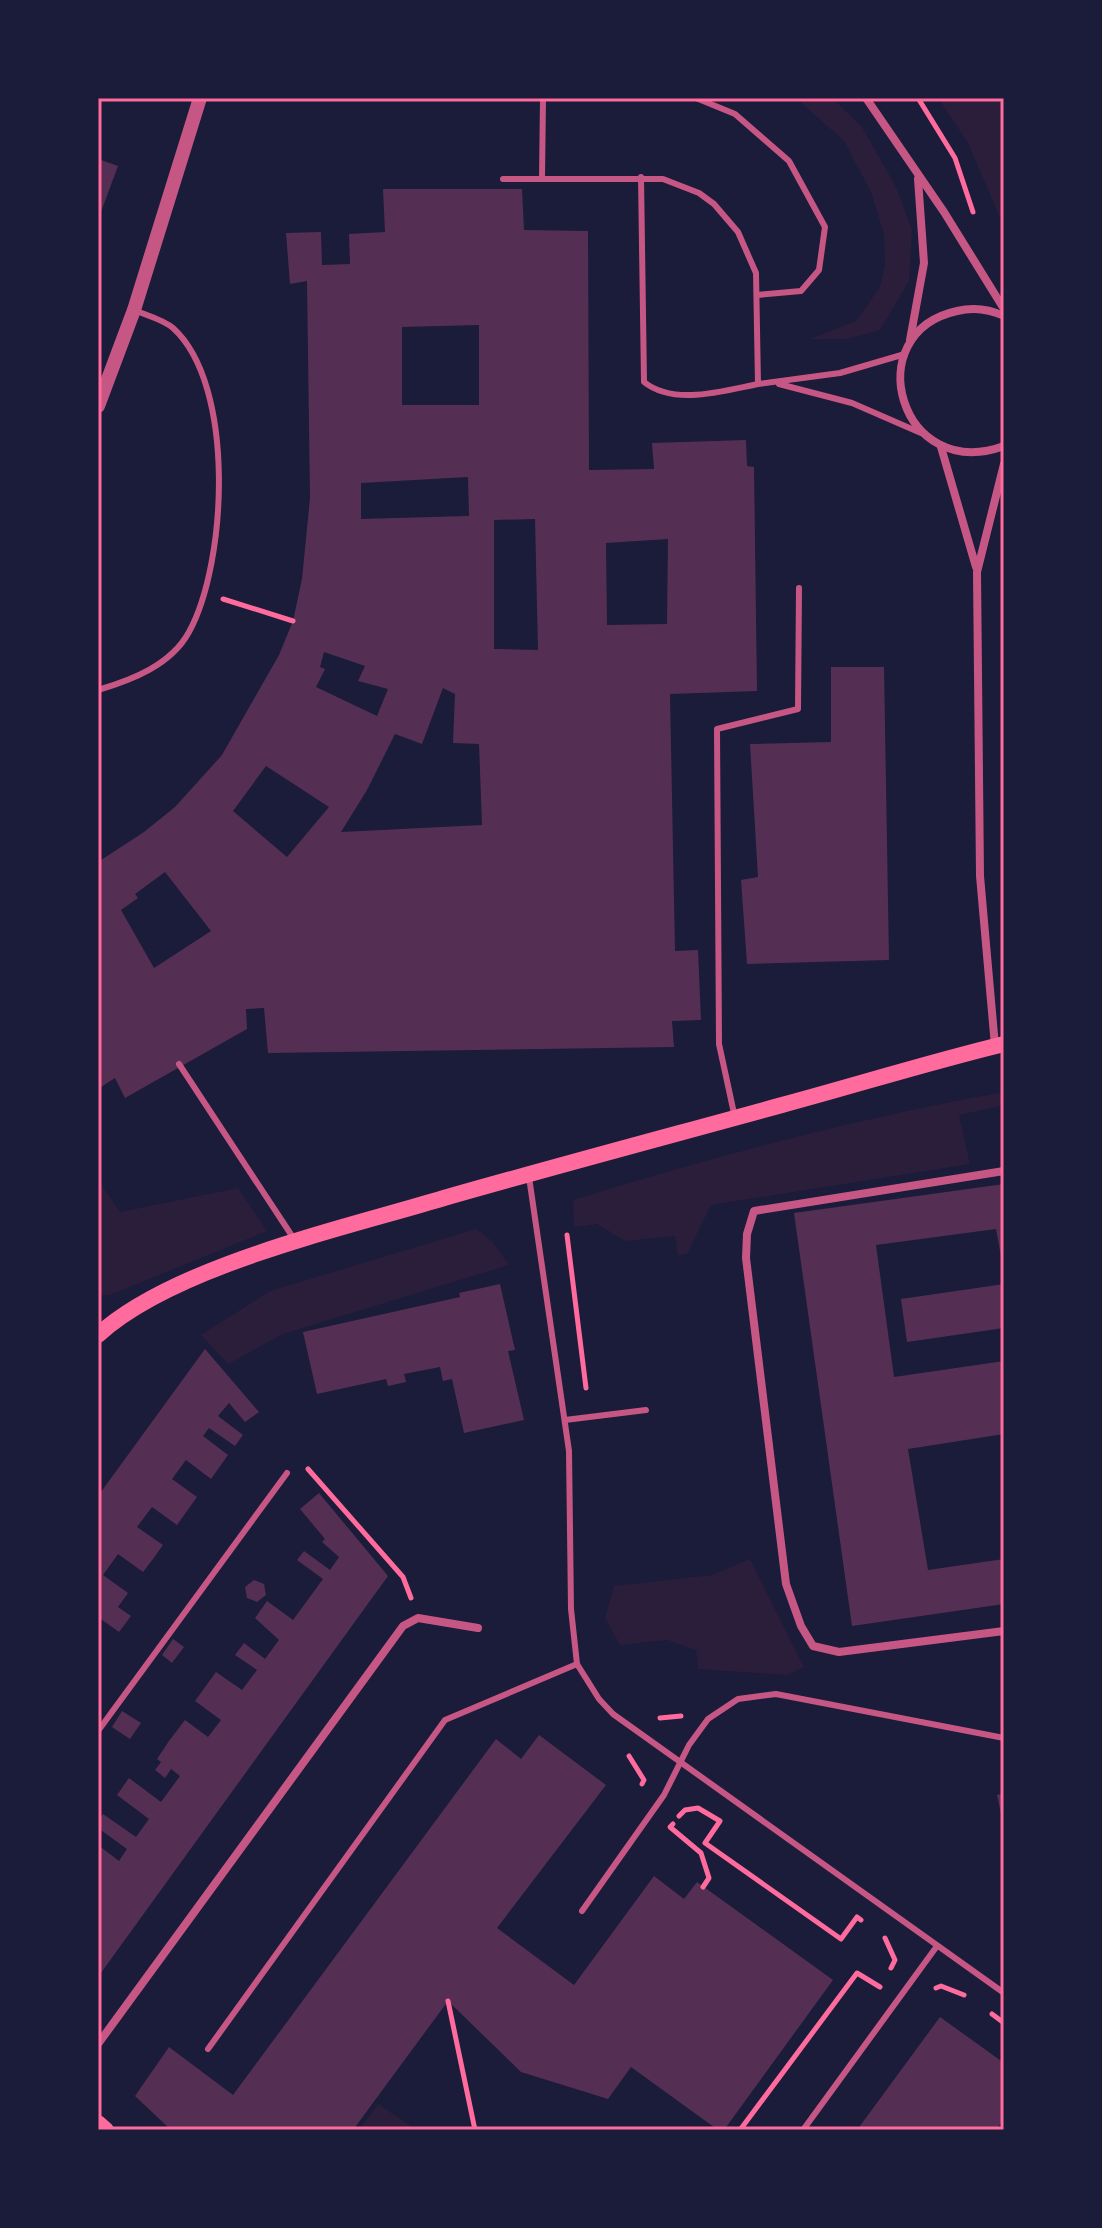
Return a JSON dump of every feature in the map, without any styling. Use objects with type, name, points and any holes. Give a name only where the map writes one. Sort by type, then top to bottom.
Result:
[{"type":"main road","points":[[98,1335],[116,1319],[154,1297],[203,1275],[296,1242],[528,1174],[1000,1045]]},
{"type":"main road","points":[[98,2123],[106,2130]]},
{"type":"street","points":[[98,406],[134,310],[200,98]]},
{"type":"street","points":[[866,98],[944,212],[1004,309]]},
{"type":"street","points":[[918,178],[924,263],[900,391],[907,414],[921,433],[941,447],[964,453],[987,452],[1004,446]]},
{"type":"street","points":[[907,349],[924,326],[945,313],[969,308],[1004,316]]},
{"type":"street","points":[[941,447],[977,572]]},
{"type":"street","points":[[1000,1045],[980,876],[977,572],[1004,464]]},
{"type":"street","points":[[1004,1171],[754,1211],[747,1234],[746,1258],[786,1584],[813,1646],[839,1652],[1004,1631]]},
{"type":"street","points":[[98,2044],[403,1626],[418,1618],[478,1628]]},
{"type":"lane","points":[[542,178],[543,98]]},
{"type":"lane","points":[[696,98],[735,114],[789,161],[825,227],[819,270],[801,291],[757,295]]},
{"type":"lane","points":[[641,177],[644,382],[657,393],[711,394],[840,373],[907,349]]},
{"type":"lane","points":[[503,179],[641,177],[682,184],[714,204],[738,232],[756,273],[758,384]]},
{"type":"lane","points":[[98,690],[147,671],[169,656],[189,633],[203,593],[219,520],[219,457],[211,409],[194,356],[172,327],[134,310]]},
{"type":"lane","points":[[775,383],[852,403],[921,433]]},
{"type":"lane","points":[[735,1118],[719,1044],[717,729],[798,709],[799,588]]},
{"type":"lane","points":[[179,1064],[296,1242]]},
{"type":"lane","points":[[528,1174],[569,1451],[572,1638],[577,1664],[599,1699],[613,1714],[1004,1993]]},
{"type":"lane","points":[[565,1420],[646,1410]]},
{"type":"lane","points":[[98,1731],[287,1473]]},
{"type":"lane","points":[[208,2049],[445,1720],[577,1664]]},
{"type":"lane","points":[[582,1911],[664,1795],[680,1762],[708,1719],[738,1699],[776,1694],[1004,1738]]},
{"type":"lane","points":[[803,2130],[937,1946]]},
{"type":"path","points":[[918,98],[955,158],[978,225]]},
{"type":"path","points":[[203,593],[293,621]]},
{"type":"path","points":[[567,1235],[586,1388]]},
{"type":"path","points":[[287,1473],[299,1459],[403,1577],[418,1618]]},
{"type":"path","points":[[653,1717],[670,1720],[685,1715]]},
{"type":"path","points":[[621,1749],[632,1758],[644,1780],[639,1789]]},
{"type":"path","points":[[703,1887],[709,1878],[701,1853],[670,1827],[685,1810],[698,1808],[720,1821],[705,1843],[841,1939],[857,1917],[867,1925]]},
{"type":"path","points":[[878,1933],[889,1940],[895,1960],[890,1971]]},
{"type":"path","points":[[740,2130],[857,1973],[881,1987],[885,1982]]},
{"type":"path","points":[[928,1990],[941,1986],[971,2000]]},
{"type":"path","points":[[448,2001],[475,2130]]},
{"type":"path","points":[[982,2007],[1004,2023]]},
{"type":"shaded area","points":[[796,98],[832,98],[862,127],[896,187],[912,230],[909,281],[880,330],[847,339],[810,339],[856,321],[880,287],[885,266],[884,234],[871,192],[844,141]]},
{"type":"shaded area","points":[[938,98],[1004,98],[1004,227],[967,141]]},
{"type":"shaded area","points":[[1004,1092],[1004,1105],[959,1115],[970,1164],[711,1205],[687,1254],[678,1255],[675,1236],[625,1241],[597,1224],[574,1227],[573,1200],[787,1139]]},
{"type":"shaded area","points":[[98,1180],[120,1212],[238,1188],[267,1231],[110,1295],[98,1295]]},
{"type":"shaded area","points":[[476,1229],[492,1241],[509,1265],[283,1334],[228,1364],[201,1335],[270,1291]]},
{"type":"shaded area","points":[[750,1559],[804,1667],[787,1675],[698,1669],[696,1650],[667,1640],[620,1645],[605,1618],[614,1586],[712,1575]]},
{"type":"shaded area","points":[[378,2104],[415,2129],[359,2130]]},
{"type":"building","points":[[98,159],[118,166],[98,220]]},
{"type":"building","points":[[383,189],[522,189],[524,230],[588,231],[589,470],[654,469],[652,443],[746,440],[747,466],[754,467],[757,691],[670,694],[675,951],[698,950],[701,1020],[672,1021],[674,1047],[268,1053],[264,1008],[246,1009],[247,1029],[125,1098],[115,1078],[98,1089],[98,862],[175,807],[222,755],[279,655],[293,621],[302,579],[310,498],[307,281],[290,284],[286,233],[321,232],[322,265],[350,264],[349,234],[385,232]],"holes":[[[479,325],[479,405],[402,405],[402,327]],[[468,477],[469,516],[361,519],[361,483]],[[535,519],[538,650],[494,649],[494,520]],[[668,539],[667,624],[607,625],[606,543]],[[324,652],[365,666],[358,681],[388,689],[377,716],[316,687],[325,669],[320,667]],[[443,688],[455,694],[453,743],[479,744],[482,825],[341,832],[367,790],[395,734],[422,744]],[[266,766],[329,807],[287,857],[233,811]],[[165,872],[211,931],[154,968],[121,910],[138,898],[135,894]]]},
{"type":"building","points":[[831,667],[884,667],[889,960],[747,964],[741,880],[758,877],[750,744],[831,742]]},
{"type":"building","points":[[1004,1184],[1004,1272],[996,1229],[876,1245],[894,1377],[1004,1361],[1004,1434],[908,1449],[928,1570],[1004,1559],[1004,1604],[852,1626],[794,1213]]},
{"type":"building","points":[[500,1284],[515,1350],[508,1351],[524,1420],[464,1433],[452,1379],[443,1381],[440,1367],[404,1374],[406,1382],[388,1386],[386,1379],[317,1394],[303,1332],[460,1297],[459,1293]]},
{"type":"building","points":[[1004,1284],[1004,1328],[907,1342],[901,1299]]},
{"type":"building","points":[[205,1349],[259,1412],[245,1422],[229,1403],[218,1416],[243,1435],[235,1446],[209,1428],[203,1436],[228,1455],[211,1479],[186,1460],[172,1479],[197,1497],[177,1525],[152,1507],[137,1527],[163,1545],[153,1559],[143,1572],[118,1554],[103,1575],[128,1593],[118,1607],[131,1616],[119,1632],[98,1617],[98,1496]]},
{"type":"building","points":[[319,1493],[388,1576],[98,1977],[98,1889],[102,1883],[98,1880],[98,1845],[119,1861],[127,1849],[98,1828],[98,1821],[103,1814],[136,1837],[149,1819],[117,1795],[129,1778],[161,1802],[180,1776],[171,1769],[165,1778],[155,1770],[161,1762],[157,1759],[169,1741],[185,1720],[208,1737],[221,1720],[195,1701],[216,1672],[242,1690],[257,1670],[235,1655],[244,1643],[265,1659],[279,1640],[255,1618],[267,1601],[293,1620],[323,1579],[297,1560],[304,1551],[330,1570],[339,1557],[322,1542],[325,1539],[300,1509]]},
{"type":"building","points":[[254,1580],[264,1584],[266,1595],[257,1602],[247,1598],[245,1587]]},
{"type":"building","points":[[173,1639],[184,1647],[172,1663],[162,1655]]},
{"type":"building","points":[[122,1711],[141,1723],[130,1739],[112,1727]]},
{"type":"building","points":[[539,1735],[606,1785],[497,1928],[574,1985],[654,1876],[684,1899],[697,1882],[833,1980],[724,2130],[718,2130],[631,2067],[608,2099],[521,2072],[448,2001],[353,2130],[171,2130],[135,2096],[169,2047],[233,2095],[496,1739],[521,1759]]},
{"type":"building","points":[[1004,1793],[1004,1823],[1003,1823],[997,1795]]},
{"type":"building","points":[[940,2017],[1004,2063],[1004,2119],[996,2130],[857,2130]]}]
